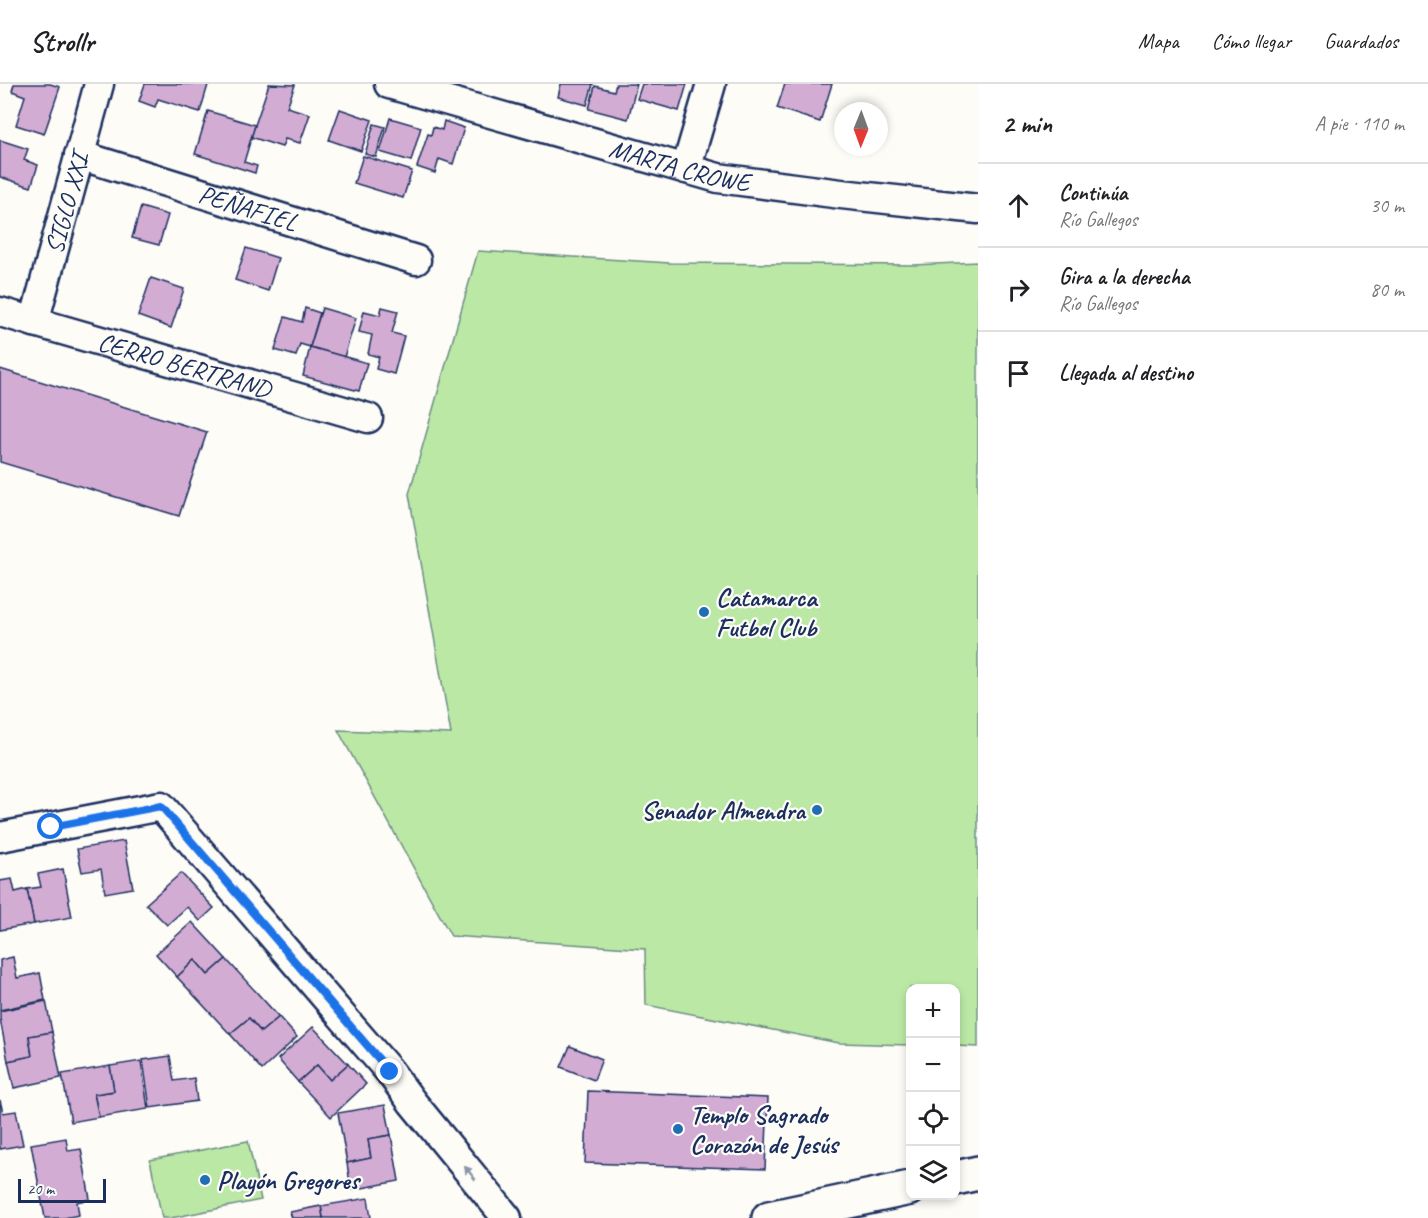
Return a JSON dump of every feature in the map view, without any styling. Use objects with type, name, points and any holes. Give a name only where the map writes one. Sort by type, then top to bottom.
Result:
[{"type":"street","name":"SIGLO XXI","points":[[34,322],[99,84]]},
{"type":"street","name":"MARTA CROWE","points":[[389,84],[718,178],[978,209]]},
{"type":"street","points":[[686,169],[711,84]]},
{"type":"street","name":"PEÑAFIEL","points":[[79,155],[416,260]]},
{"type":"street","name":"CERRO BERTRAND","points":[[0,312],[368,418]]},
{"type":"street","points":[[0,837],[161,806],[390,1072],[507,1218]]},
{"type":"street","points":[[960,1177],[978,1173]]},
{"type":"street","points":[[770,1218],[906,1189]]},
{"type":"green space","name":"Catamarca Futbol Club","points":[[478,251],[670,263],[914,265],[978,262],[978,1047],[960,1046],[960,984],[906,984],[906,1045],[839,1043],[646,1005],[645,949],[451,936],[338,730],[451,734],[409,494]]},
{"type":"green space","name":"Playón Gregores","points":[[248,1141],[261,1200],[162,1218],[150,1160]]},
{"type":"building","points":[[14,84],[50,84],[60,87],[44,134],[16,125],[25,96],[12,91]]},
{"type":"building","points":[[145,84],[208,85],[200,112],[158,99],[155,107],[139,101]]},
{"type":"building","points":[[269,84],[295,85],[287,107],[310,114],[300,143],[285,139],[282,147],[251,137]]},
{"type":"building","points":[[561,84],[593,84],[587,105],[558,97]]},
{"type":"building","points":[[616,84],[637,84],[628,119],[589,109],[595,86],[614,91]]},
{"type":"building","points":[[642,84],[687,84],[679,111],[637,99]]},
{"type":"building","points":[[785,84],[832,84],[820,122],[777,108]]},
{"type":"building","points":[[340,109],[372,120],[361,151],[329,140]]},
{"type":"building","points":[[208,111],[255,125],[244,162],[257,166],[255,173],[195,154]]},
{"type":"building","points":[[390,118],[421,127],[411,161],[380,152]]},
{"type":"building","points":[[444,121],[464,128],[453,164],[439,159],[435,173],[417,167],[428,134],[431,135],[433,127],[442,130]]},
{"type":"building","points":[[374,124],[385,127],[376,157],[365,154]]},
{"type":"building","points":[[0,140],[28,149],[24,160],[38,165],[31,187],[0,177]]},
{"type":"building","points":[[363,156],[412,171],[403,198],[354,183]]},
{"type":"building","points":[[141,207],[168,215],[159,245],[132,238]]},
{"type":"building","points":[[246,248],[278,258],[268,291],[235,280]]},
{"type":"building","points":[[151,278],[184,289],[171,328],[138,316]]},
{"type":"building","points":[[382,307],[398,311],[392,333],[404,336],[394,374],[376,369],[379,357],[368,354],[372,335],[359,332],[364,311],[380,315]]},
{"type":"building","points":[[305,308],[320,313],[310,347],[300,344],[296,356],[275,350],[285,317],[302,322]]},
{"type":"building","points":[[322,308],[356,318],[344,357],[310,347]]},
{"type":"building","points":[[310,347],[367,363],[359,391],[303,376]]},
{"type":"building","points":[[0,369],[207,432],[179,516],[0,462]]},
{"type":"building","points":[[124,841],[133,888],[105,893],[101,869],[82,872],[77,849]]},
{"type":"building","points":[[63,869],[72,917],[34,924],[27,889],[41,887],[38,874]]},
{"type":"building","points":[[181,873],[214,908],[200,921],[187,907],[167,925],[146,904]]},
{"type":"building","points":[[12,879],[15,892],[27,889],[34,924],[0,930],[0,881]]},
{"type":"building","points":[[192,922],[226,959],[208,975],[195,960],[177,977],[156,954]]},
{"type":"building","points":[[13,957],[17,978],[40,973],[45,1000],[0,1010],[0,960]]},
{"type":"building","points":[[226,959],[279,1017],[261,1032],[249,1018],[230,1034],[177,977],[195,960],[208,975]]},
{"type":"building","points":[[46,1001],[52,1032],[29,1036],[32,1056],[8,1061],[0,1011]]},
{"type":"building","points":[[279,1017],[297,1037],[262,1070],[230,1034],[249,1018],[261,1032]]},
{"type":"building","points":[[313,1027],[348,1064],[330,1080],[317,1065],[298,1082],[278,1059]]},
{"type":"building","points":[[52,1032],[61,1078],[14,1088],[8,1061],[32,1056],[29,1036]]},
{"type":"building","points":[[570,1046],[602,1059],[594,1080],[561,1067]]},
{"type":"building","points":[[170,1056],[174,1081],[194,1078],[197,1101],[150,1108],[143,1060]]},
{"type":"building","points":[[141,1061],[148,1109],[99,1117],[94,1094],[114,1091],[110,1066]]},
{"type":"building","points":[[348,1064],[366,1084],[331,1117],[298,1082],[317,1065],[330,1080]]},
{"type":"building","points":[[110,1066],[114,1091],[94,1094],[99,1117],[71,1122],[62,1074]]},
{"type":"building","points":[[588,1091],[768,1098],[765,1169],[585,1163]]},
{"type":"building","points":[[0,1100],[3,1113],[16,1111],[23,1145],[0,1149]]},
{"type":"building","points":[[385,1105],[391,1135],[368,1139],[371,1158],[347,1163],[338,1113]]},
{"type":"building","points":[[391,1135],[399,1181],[351,1190],[347,1163],[371,1158],[368,1139]]},
{"type":"building","points":[[66,1138],[68,1151],[81,1149],[90,1199],[77,1202],[79,1215],[45,1218],[31,1144]]},
{"type":"building","points":[[368,1198],[371,1218],[323,1218],[321,1206]]},
{"type":"building","points":[[321,1206],[323,1218],[292,1218],[290,1212]]},
{"type":"place","name":"Catamarca Futbol Club","points":[[704,612]]},
{"type":"place","name":"Senador Almendra","points":[[817,810]]},
{"type":"place","name":"Templo Sagrado Corazón de Jesús","points":[[678,1129]]},
{"type":"place","name":"Playón Gregores","points":[[205,1180]]},
{"type":"route","points":[[51,827],[161,806],[390,1072]]}]
